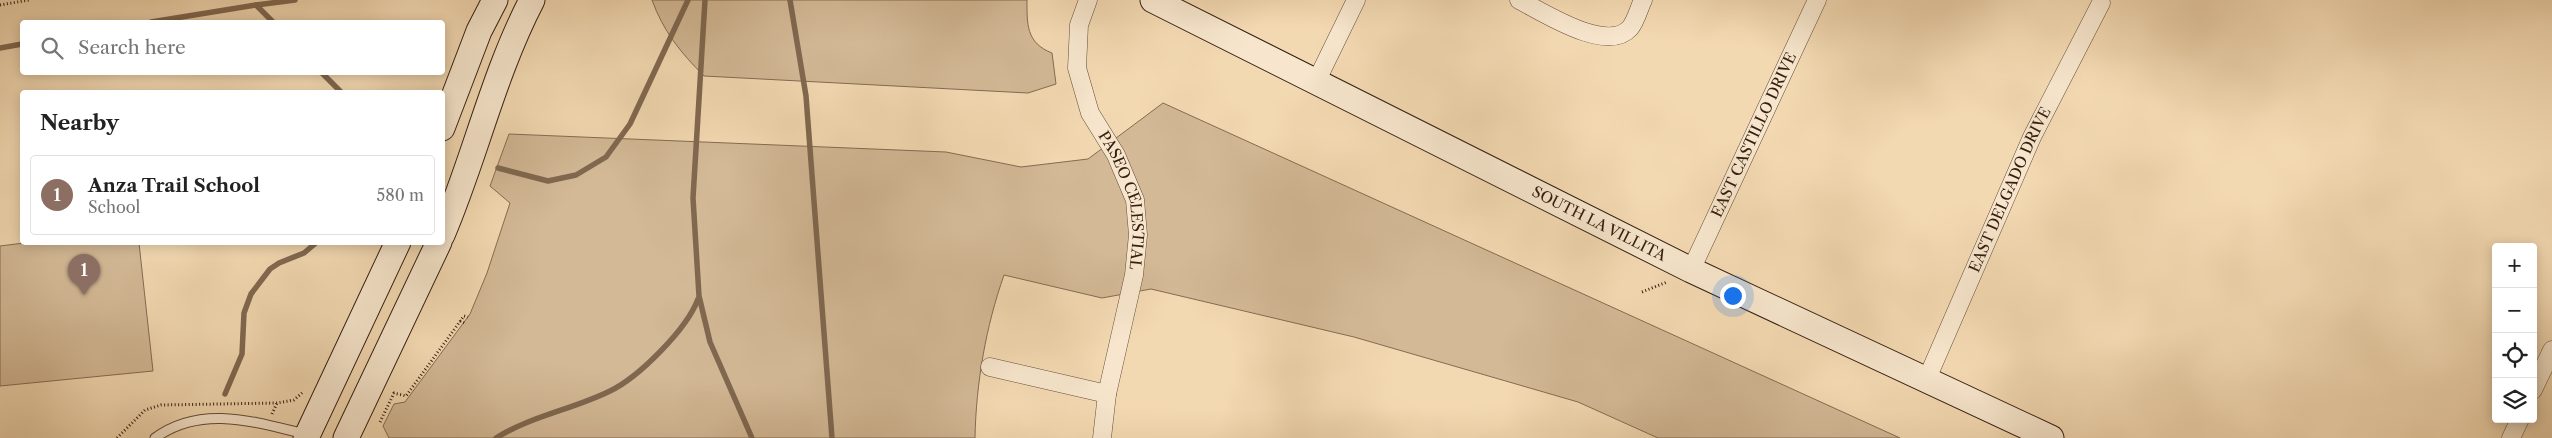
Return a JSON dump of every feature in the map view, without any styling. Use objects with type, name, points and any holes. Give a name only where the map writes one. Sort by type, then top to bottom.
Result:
[{"type":"street","points":[[445,120],[479,31],[495,0]]},
{"type":"street","points":[[445,227],[468,168],[499,74],[532,0]]},
{"type":"street","name":"PASEO CELESTIAL","points":[[1088,0],[1079,25],[1077,68],[1090,113],[1116,156],[1135,200],[1138,235],[1134,276],[1107,394],[1102,438]]},
{"type":"street","name":"SOUTH LA VILLITA","points":[[1153,0],[1691,270],[2051,438]]},
{"type":"street","points":[[1316,82],[1356,0]]},
{"type":"street","points":[[1519,0],[1592,36],[1613,38],[1629,29],[1643,0]]},
{"type":"street","name":"EAST CASTILLO DRIVE","points":[[1691,270],[1817,0]]},
{"type":"street","name":"EAST DELGADO DRIVE","points":[[1926,381],[2032,137],[2101,3]]},
{"type":"street","points":[[311,437],[397,245]]},
{"type":"street","points":[[346,438],[438,245]]},
{"type":"street","points":[[2537,382],[2552,350]]},
{"type":"street","points":[[990,367],[1107,394]]},
{"type":"street","points":[[2511,438],[2518,423]]},
{"type":"lane","points":[[155,438],[182,422],[224,417],[245,419],[311,437]]},
{"type":"path","points":[[0,5],[29,0]]},
{"type":"path","points":[[380,422],[394,393],[406,396],[460,321],[464,316],[468,317]]},
{"type":"path","points":[[460,321],[465,323]]},
{"type":"path","points":[[117,438],[137,417],[153,407],[171,403],[277,403],[294,400],[307,386]]},
{"type":"shaded area","points":[[652,0],[1027,0],[1027,17],[1030,32],[1037,44],[1052,53],[1056,84],[1028,93],[704,76],[667,32]]},
{"type":"shaded area","points":[[1163,103],[1900,438],[1658,438],[1578,402],[1354,337],[1151,289],[1102,298],[1004,275],[992,314],[983,355],[977,396],[975,438],[389,438],[383,426],[394,404],[405,402],[470,314],[487,273],[510,203],[490,186],[509,134],[946,152],[1021,167],[1088,159]]},
{"type":"shaded area","points":[[20,244],[139,245],[153,371],[0,386],[0,246]]},
{"type":"waterway","points":[[256,5],[295,0]]},
{"type":"waterway","points":[[498,168],[548,181],[576,175],[606,157],[630,124],[688,0]]},
{"type":"waterway","points":[[705,0],[693,198],[699,296],[710,342],[752,438]]},
{"type":"waterway","points":[[790,0],[806,96],[832,438]]},
{"type":"waterway","points":[[163,20],[256,5],[271,20]]},
{"type":"waterway","points":[[0,48],[20,44]]},
{"type":"waterway","points":[[324,75],[339,90]]},
{"type":"waterway","points":[[225,394],[242,354],[244,313],[251,294],[270,269],[279,263],[304,253],[313,245]]},
{"type":"waterway","points":[[496,438],[509,430],[582,403],[622,384],[648,364],[673,338],[684,324],[698,299]]},
{"type":"place","name":"Anza Trail School","points":[[84,295]]}]
